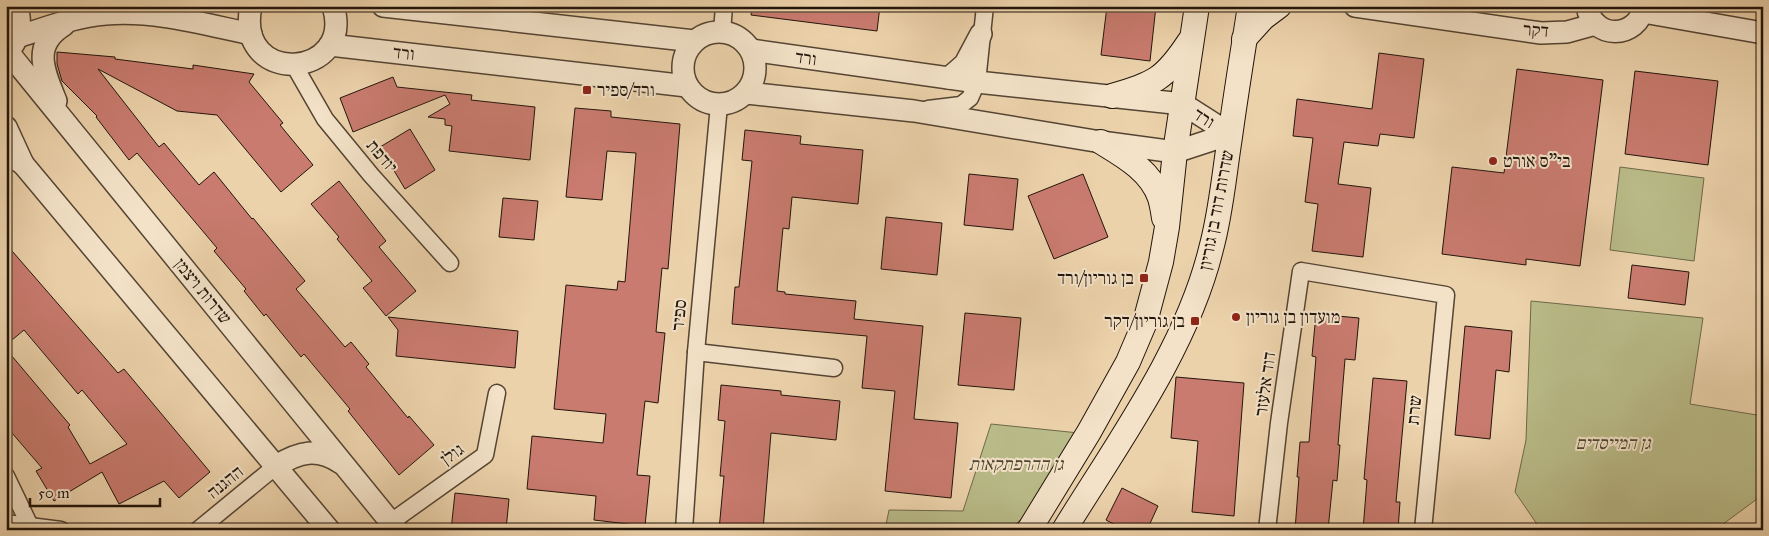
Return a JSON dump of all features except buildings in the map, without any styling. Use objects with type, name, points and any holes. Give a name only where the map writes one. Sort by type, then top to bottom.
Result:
[{"type":"main road","points":[[1029,530],[1089,432],[1128,362],[1145,322],[1161,262],[1196,6]]},
{"type":"main road","name":"שדרות דוד בן גוריון","points":[[1064,530],[1120,442],[1162,368],[1188,317],[1211,250],[1222,194],[1250,6]]},
{"type":"main road","points":[[1244,39],[1263,18],[1279,6]]},
{"type":"main road","points":[[1112,96],[1150,84],[1162,76],[1171,68],[1192,38]]},
{"type":"main road","points":[[1101,142],[1136,165],[1146,174],[1160,197],[1166,227]]},
{"type":"street","points":[[11,48],[20,24],[16,6]]},
{"type":"street","points":[[252,6],[249,19],[250,34],[257,47],[267,57],[280,63],[294,65],[308,63],[321,56],[330,44],[336,30],[336,15],[333,6]]},
{"type":"street","points":[[382,6],[492,12],[694,42]]},
{"type":"street","points":[[722,32],[724,6]]},
{"type":"street","points":[[914,110],[961,105],[970,98],[977,82],[985,6]]},
{"type":"street","name":"דקר","points":[[1355,6],[1541,32],[1567,32],[1592,15]]},
{"type":"street","points":[[1592,15],[1604,30],[1614,32],[1632,27],[1639,20],[1644,9],[1763,33]]},
{"type":"street","points":[[11,48],[72,19],[126,12],[168,16],[250,34]]},
{"type":"street","points":[[62,117],[44,70],[43,46],[50,35],[72,19]]},
{"type":"street","points":[[712,32],[722,32],[739,38],[751,50],[755,61],[755,72],[752,83],[746,92],[734,102],[719,105],[709,104],[692,94],[687,86],[683,74],[683,62],[686,51],[694,42],[712,32]]},
{"type":"street","points":[[949,78],[965,64],[981,34]]},
{"type":"street","name":"ורד","points":[[330,44],[687,86]]},
{"type":"street","name":"שדרות ויצמן","points":[[11,48],[62,117],[394,526]]},
{"type":"street","name":"ורד","points":[[751,50],[977,82],[1183,104],[1230,134]]},
{"type":"street","name":"יודפת","points":[[294,65],[325,119],[371,175],[450,263]]},
{"type":"street","name":"ורד","points":[[746,92],[914,110],[1101,142],[1175,152],[1230,134]]},
{"type":"street","name":"ספיר","points":[[684,530],[696,352],[719,105]]},
{"type":"street","points":[[6,127],[15,158],[329,530]]},
{"type":"street","name":"דוד אלעזר","points":[[1267,530],[1301,271],[1446,295]]},
{"type":"street","name":"שרת","points":[[1422,530],[1446,295]]},
{"type":"street","points":[[696,352],[834,368]]},
{"type":"street","name":"גולן","points":[[394,526],[485,455],[497,393]]},
{"type":"street","points":[[276,466],[290,458],[309,452],[332,457],[344,464]]},
{"type":"street","name":"ההגנה","points":[[198,530],[276,466]]},
{"type":"street","points":[[6,476],[30,526]]},
{"type":"street","points":[[6,523],[61,530]]},
{"type":"green space","points":[[1620,167],[1704,178],[1694,261],[1610,250]]},
{"type":"green space","name":"גן המייסדים","points":[[1531,301],[1703,318],[1690,404],[1763,416],[1763,477],[1757,499],[1715,530],[1541,530],[1515,492],[1526,440]]},
{"type":"green space","name":"גן ההרפתקאות","points":[[991,424],[1079,433],[1028,512],[1010,530],[885,530],[889,510],[963,511]]},
{"type":"place","name":"ורד/ספיר","points":[[587,90]]},
{"type":"place","name":"בי\"ס אורט","points":[[1493,161]]},
{"type":"place","name":"בן גוריון/ורד","points":[[1144,278]]},
{"type":"place","name":"מועדון בן גוריון","points":[[1236,317]]},
{"type":"place","name":"בן גוריון/דקר","points":[[1195,321]]}]
